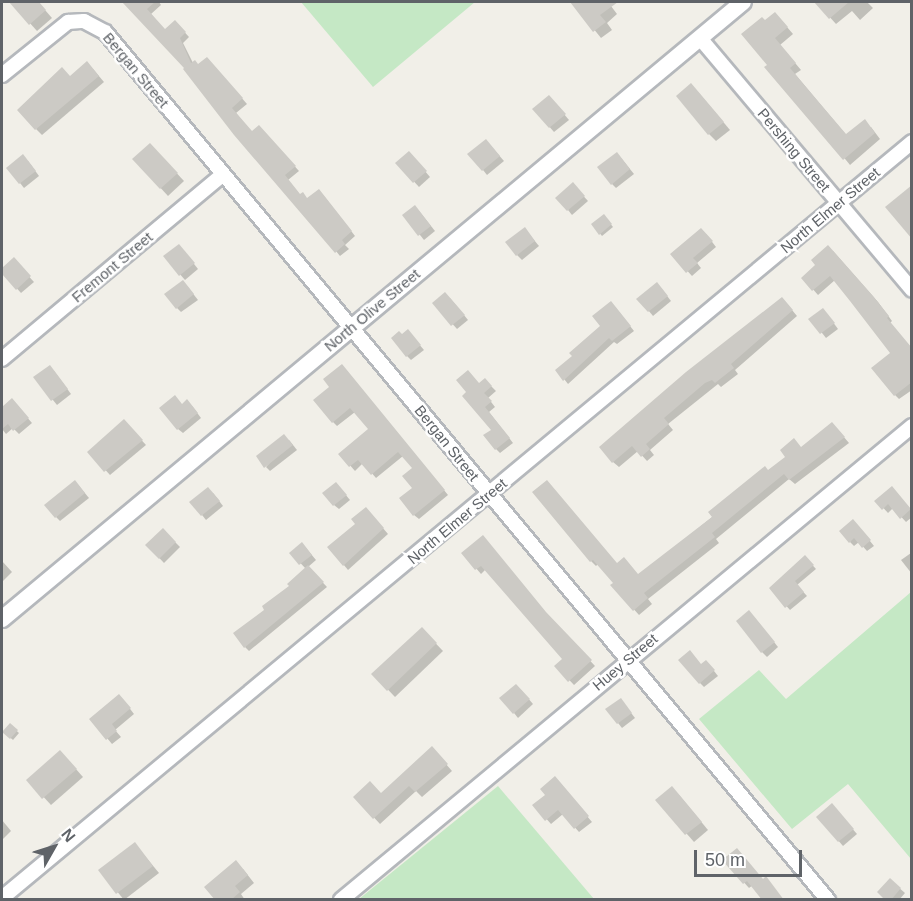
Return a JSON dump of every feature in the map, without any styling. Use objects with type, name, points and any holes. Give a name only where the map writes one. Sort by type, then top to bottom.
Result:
[{"type":"street","name":"North Olive Street","points":[[2,619],[743,2]]},
{"type":"street","name":"Bergan Street","points":[[2,75],[68,22],[84,21],[105,33],[828,900]]},
{"type":"street","name":"Pershing Street","points":[[700,38],[912,290]]},
{"type":"street","name":"North Elmer Street","points":[[2,898],[912,142]]},
{"type":"street","name":"Fremont Street","points":[[2,359],[224,174]]},
{"type":"street","name":"Huey Street","points":[[340,900],[912,426]]},
{"type":"green space","points":[[301,2],[475,2],[373,87]]},
{"type":"green space","points":[[911,592],[911,859],[848,784],[792,829],[699,719],[759,670],[786,699]]},
{"type":"green space","points":[[498,786],[594,899],[359,899]]},
{"type":"building","points":[[9,2],[39,2],[46,10],[29,25]]},
{"type":"building","points":[[122,2],[155,2],[147,9],[165,29],[175,20],[186,32],[180,38],[191,63],[195,60],[198,64],[207,57],[243,98],[232,108],[252,131],[259,125],[296,166],[285,175],[300,194],[303,192],[307,198],[319,189],[352,231],[342,240],[345,244],[335,253],[234,135],[184,68]]},
{"type":"building","points":[[570,2],[618,2],[600,15],[606,22],[593,32]]},
{"type":"building","points":[[814,2],[849,2],[829,19]]},
{"type":"building","points":[[775,12],[788,27],[775,38],[796,63],[790,68],[846,134],[865,119],[875,133],[843,160],[764,67],[767,65],[741,34],[762,17],[765,20]]},
{"type":"building","points":[[87,61],[99,76],[35,130],[17,110],[62,67],[70,76]]},
{"type":"building","points":[[691,83],[724,122],[708,135],[676,96]]},
{"type":"building","points":[[549,95],[566,114],[549,128],[532,109]]},
{"type":"building","points":[[486,139],[500,156],[482,171],[467,154]]},
{"type":"building","points":[[150,143],[178,173],[160,189],[132,159]]},
{"type":"building","points":[[409,151],[427,171],[413,183],[395,163]]},
{"type":"building","points":[[617,152],[630,169],[611,185],[597,167]]},
{"type":"building","points":[[23,154],[36,171],[19,184],[6,168]]},
{"type":"building","points":[[573,182],[585,196],[567,211],[555,198]]},
{"type":"building","points":[[912,185],[912,239],[885,207]]},
{"type":"building","points":[[415,205],[431,226],[418,236],[402,215]]},
{"type":"building","points":[[604,214],[612,224],[599,235],[591,224]]},
{"type":"building","points":[[525,227],[535,241],[516,256],[505,242]]},
{"type":"building","points":[[701,228],[713,241],[693,258],[698,263],[686,273],[670,254]]},
{"type":"building","points":[[179,244],[195,263],[179,276],[163,256]]},
{"type":"building","points":[[828,245],[873,296],[889,316],[887,318],[912,348],[912,382],[894,396],[871,368],[890,353],[850,301],[830,276],[812,291],[801,278],[815,265],[811,260]]},
{"type":"building","points":[[14,257],[31,276],[16,290],[2,274],[2,268]]},
{"type":"building","points":[[183,280],[194,294],[176,309],[164,294]]},
{"type":"building","points":[[657,282],[668,296],[648,312],[636,299]]},
{"type":"building","points":[[445,292],[465,315],[451,326],[432,303]]},
{"type":"building","points":[[782,297],[793,310],[731,364],[734,368],[715,383],[712,380],[705,383],[664,418],[669,424],[646,444],[650,449],[641,457],[632,446],[612,463],[599,447],[686,372]]},
{"type":"building","points":[[611,301],[631,326],[612,341],[609,338],[563,381],[555,370],[572,356],[569,353],[600,326],[592,316]]},
{"type":"building","points":[[823,308],[835,323],[820,334],[808,319]]},
{"type":"building","points":[[408,329],[421,345],[406,357],[391,338],[399,331],[402,334]]},
{"type":"building","points":[[342,364],[445,490],[413,516],[399,498],[412,488],[402,476],[412,468],[398,452],[371,475],[358,460],[349,467],[338,454],[368,429],[350,408],[332,423],[313,400],[329,387],[323,379]]},
{"type":"building","points":[[50,365],[68,389],[51,401],[33,377]]},
{"type":"building","points":[[468,370],[479,383],[485,378],[492,386],[484,393],[492,401],[485,407],[510,438],[495,450],[483,435],[491,430],[462,396],[466,392],[456,380]]},
{"type":"building","points":[[175,395],[182,404],[187,399],[198,413],[177,430],[159,408]]},
{"type":"building","points":[[12,398],[29,418],[13,431],[8,424],[2,429],[2,407]]},
{"type":"building","points":[[124,419],[143,440],[104,472],[87,452]]},
{"type":"building","points":[[832,422],[845,437],[789,480],[784,474],[712,533],[715,537],[644,593],[648,598],[633,611],[610,585],[613,583],[593,560],[590,562],[532,492],[547,480],[617,563],[624,557],[638,574],[712,517],[708,512],[765,466],[768,470],[785,457],[780,450],[794,438],[801,447]]},
{"type":"building","points":[[284,434],[293,445],[264,468],[256,456]]},
{"type":"building","points":[[75,480],[85,493],[55,518],[44,505]]},
{"type":"building","points":[[336,482],[347,495],[333,506],[322,493]]},
{"type":"building","points":[[892,486],[911,509],[900,519],[888,504],[882,510],[874,501]]},
{"type":"building","points":[[208,487],[220,501],[201,516],[189,502]]},
{"type":"building","points":[[366,507],[384,528],[343,566],[327,547],[355,524],[351,519]]},
{"type":"building","points":[[853,519],[871,540],[862,548],[854,538],[849,543],[839,531]]},
{"type":"building","points":[[163,528],[176,542],[159,559],[145,545]]},
{"type":"building","points":[[483,535],[546,612],[592,660],[568,682],[554,666],[562,659],[481,566],[475,570],[461,553]]},
{"type":"building","points":[[302,542],[312,555],[299,565],[289,553]]},
{"type":"building","points":[[805,555],[814,565],[795,581],[804,592],[785,608],[769,588]]},
{"type":"building","points":[[308,565],[324,582],[244,648],[233,633],[264,610],[262,606],[289,586],[287,584]]},
{"type":"building","points":[[749,610],[775,642],[761,653],[736,621]]},
{"type":"building","points":[[422,627],[437,643],[387,691],[371,674]]},
{"type":"building","points":[[690,650],[701,664],[706,660],[715,670],[699,684],[678,660]]},
{"type":"building","points":[[516,684],[530,699],[513,714],[499,698]]},
{"type":"building","points":[[119,694],[131,708],[112,724],[117,731],[106,740],[89,719]]},
{"type":"building","points":[[621,698],[632,713],[617,724],[605,709]]},
{"type":"building","points":[[10,723],[18,730],[10,739],[2,732]]},
{"type":"building","points":[[432,746],[448,764],[415,792],[409,786],[373,819],[353,797],[370,781],[381,793]]},
{"type":"building","points":[[60,750],[77,769],[42,799],[26,780]]},
{"type":"building","points":[[555,776],[589,816],[574,829],[558,810],[545,821],[532,805],[545,795],[540,789]]},
{"type":"building","points":[[672,786],[702,822],[685,835],[655,800]]},
{"type":"building","points":[[832,803],[854,829],[838,842],[816,817]]},
{"type":"building","points":[[135,842],[153,866],[116,894],[98,870]]},
{"type":"building","points":[[737,848],[763,879],[766,876],[784,900],[762,900],[747,881],[743,884],[722,860]]},
{"type":"building","points":[[236,860],[248,875],[235,886],[240,892],[231,900],[215,900],[204,887]]},
{"type":"building","points":[[890,878],[901,888],[891,900],[885,900],[877,892]]}]
